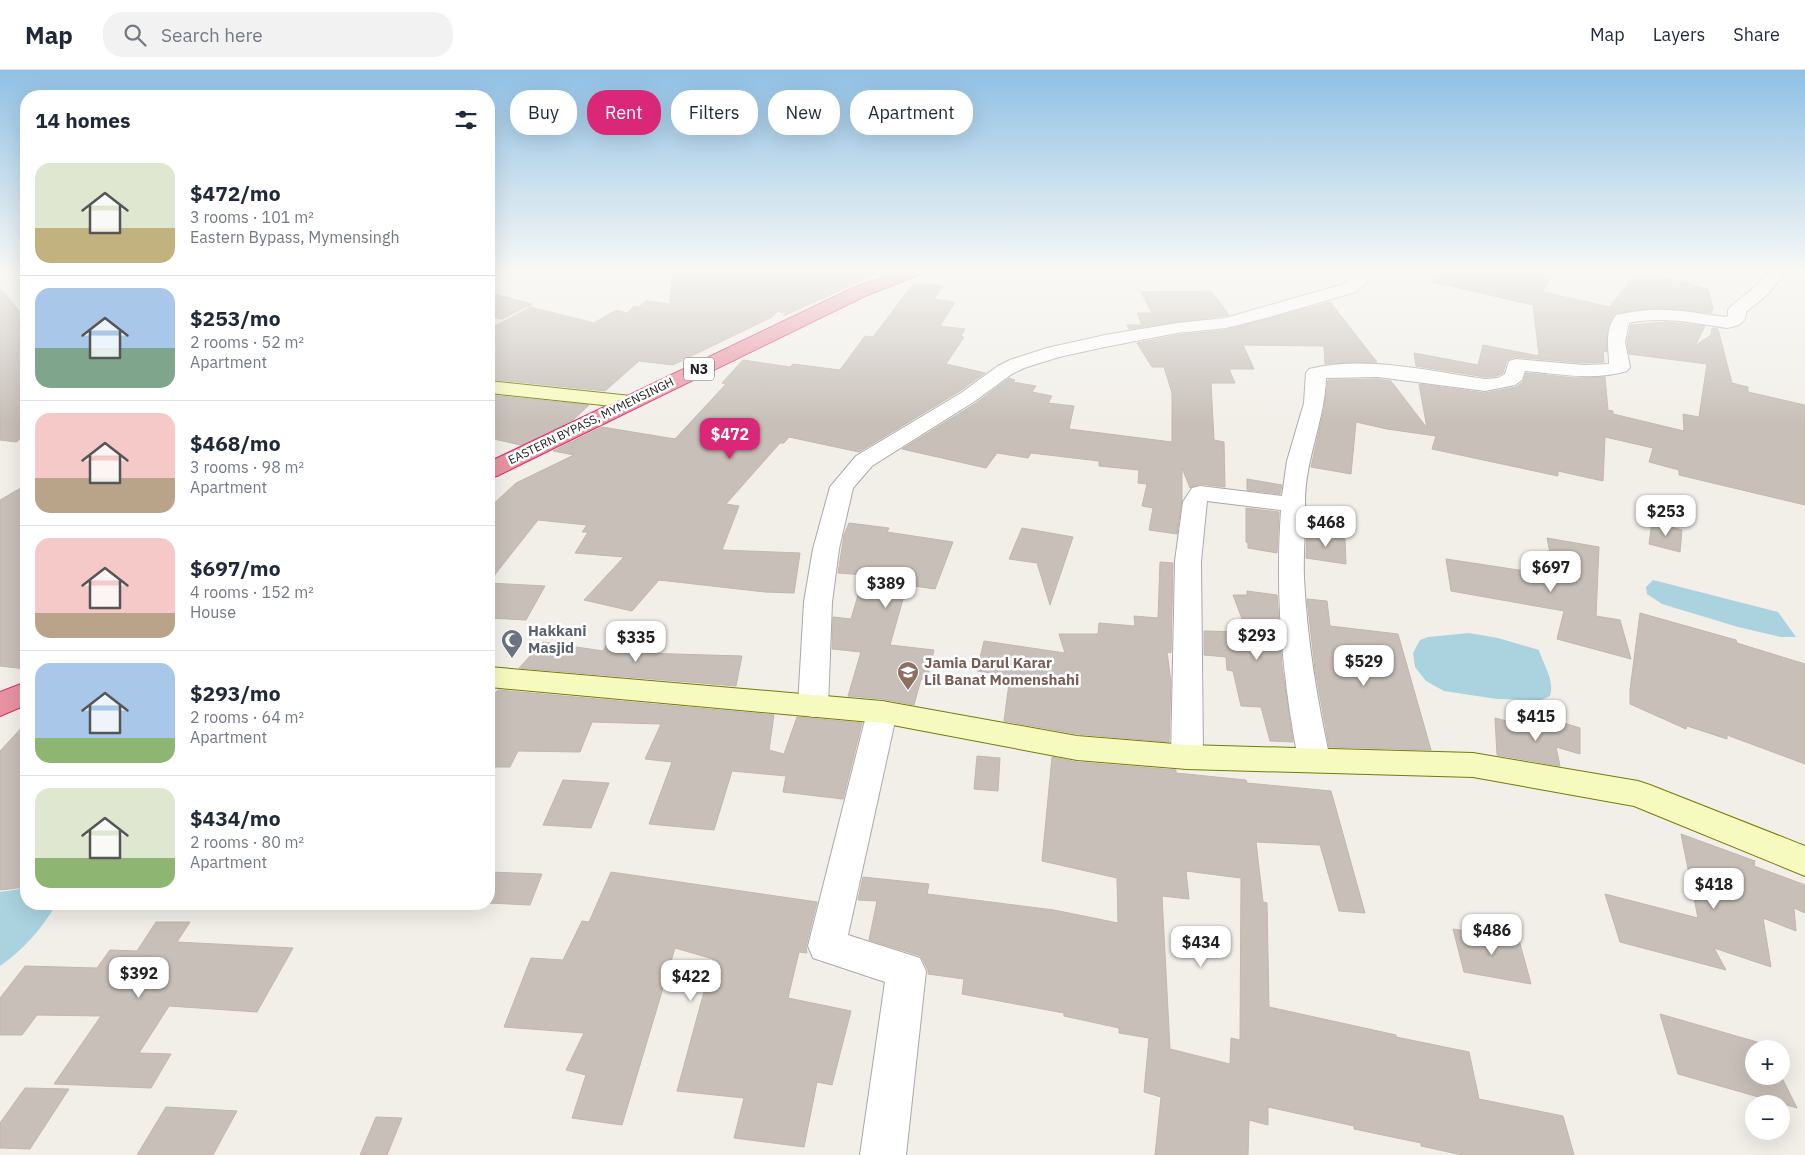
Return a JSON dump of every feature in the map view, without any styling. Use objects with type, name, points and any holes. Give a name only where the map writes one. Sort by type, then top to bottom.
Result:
[{"type":"highway","name":"EASTERN BYPASS, MYMENSINGH","points":[[495,468],[796,323]]},
{"type":"highway","points":[[0,705],[20,695]]},
{"type":"street","points":[[813,706],[818,602],[826,549],[842,486],[864,461],[968,397],[1005,370],[1017,364],[1054,352],[1105,341],[1177,328],[1227,323]]},
{"type":"street","points":[[1314,760],[1308,733],[1292,611],[1292,535],[1297,468],[1314,401],[1316,373],[1330,370],[1373,372],[1485,385],[1510,381],[1515,376],[1516,365],[1596,371],[1613,370],[1620,367],[1617,358],[1617,326],[1619,323]]},
{"type":"street","points":[[495,388],[631,402]]},
{"type":"street","points":[[1187,757],[1188,561],[1195,502],[1200,493],[1294,505]]},
{"type":"street","points":[[495,678],[882,712],[1077,748],[1187,757],[1473,765],[1638,794],[1805,861]]},
{"type":"street","points":[[0,692],[20,692]]},
{"type":"street","points":[[882,712],[827,946],[906,971],[883,1155]]},
{"type":"water","points":[[1653,580],[1778,612],[1796,637],[1781,637],[1738,627],[1662,604],[1647,594],[1646,587]]},
{"type":"water","points":[[1469,633],[1498,638],[1539,650],[1550,678],[1550,696],[1541,700],[1497,699],[1444,691],[1426,681],[1415,667],[1413,653],[1420,640],[1428,637]]},
{"type":"water","points":[[20,889],[20,910],[52,910],[31,939],[0,966],[0,892]]},
{"type":"building","points":[[0,323],[20,323],[20,439],[16,442],[0,440]]},
{"type":"building","points":[[501,323],[760,323],[673,365],[639,361],[605,391],[495,380],[495,326]]},
{"type":"building","points":[[884,323],[942,323],[940,326],[965,329],[961,336],[964,337],[946,364],[985,373],[960,391],[859,452],[789,437],[784,443],[780,443],[726,504],[739,506],[722,550],[800,553],[794,593],[765,592],[659,580],[632,611],[584,600],[624,557],[575,553],[588,532],[582,532],[587,525],[538,520],[495,574],[495,502],[516,483],[574,455],[553,451],[602,427],[675,439],[726,384],[722,383],[743,360],[790,367],[793,364],[840,370],[865,336],[873,337]]},
{"type":"building","points":[[1141,323],[1174,323],[1129,329],[1127,325],[1142,325]]},
{"type":"building","points":[[1253,323],[1346,323],[1377,362],[1325,364],[1324,346],[1243,345],[1254,369],[1229,369],[1235,383],[1211,383],[1214,440],[1224,442],[1225,487],[1200,484],[1190,488],[1182,468],[1182,501],[1177,534],[1149,530],[1153,508],[1142,506],[1147,484],[1138,483],[1139,470],[1099,466],[1099,461],[1031,453],[1028,458],[997,453],[986,468],[902,449],[976,403],[1009,378],[1015,380],[1013,382],[1036,386],[1032,392],[1052,396],[1048,403],[1074,406],[1069,429],[1172,442],[1172,393],[1164,367],[1152,367],[1137,343],[1177,335],[1226,330]]},
{"type":"building","points":[[1535,323],[1610,323],[1608,327],[1607,352],[1603,351],[1604,362],[1584,363],[1515,357],[1507,360],[1503,373],[1497,376],[1485,377],[1416,366],[1414,353],[1478,365],[1483,345],[1539,356]]},
{"type":"building","points":[[1672,323],[1705,326],[1695,346],[1711,335],[1712,328],[1718,329],[1732,383],[1748,387],[1748,392],[1805,405],[1805,505],[1679,475],[1679,470],[1649,462],[1653,448],[1605,437],[1603,481],[1558,471],[1558,476],[1432,449],[1436,436],[1387,429],[1356,422],[1351,474],[1311,467],[1324,409],[1328,380],[1378,379],[1391,381],[1427,428],[1419,384],[1485,393],[1516,387],[1523,382],[1526,373],[1576,378],[1605,377],[1608,410],[1613,411],[1613,414],[1684,431],[1683,414],[1699,417],[1707,364],[1629,354],[1627,342],[1631,325]]},
{"type":"building","points":[[495,396],[589,405],[573,420],[521,445],[495,439]]},
{"type":"building","points":[[1247,479],[1282,485],[1280,494],[1247,490]]},
{"type":"building","points":[[20,488],[20,668],[0,666],[0,500]]},
{"type":"building","points":[[1246,508],[1279,512],[1277,553],[1248,548],[1248,543],[1246,542]]},
{"type":"building","points":[[1652,522],[1682,530],[1680,552],[1649,544]]},
{"type":"building","points":[[849,523],[889,528],[887,532],[953,542],[935,589],[907,585],[890,645],[934,650],[927,680],[921,679],[914,705],[882,699],[848,696],[861,652],[832,649],[833,617],[851,619],[864,575],[838,573],[844,535]]},
{"type":"building","points":[[1022,528],[1073,537],[1050,605],[1037,563],[1009,559]]},
{"type":"building","points":[[1307,532],[1345,539],[1346,564],[1306,558]]},
{"type":"building","points":[[1547,538],[1599,547],[1596,616],[1620,620],[1631,659],[1557,639],[1564,611],[1451,591],[1446,559],[1525,571],[1522,562],[1553,567]]},
{"type":"building","points":[[1160,562],[1173,563],[1171,653],[1167,652],[1171,682],[1169,742],[1077,734],[1004,721],[1010,676],[977,671],[984,641],[1065,653],[1059,634],[1098,634],[1099,623],[1135,626],[1134,616],[1158,618]]},
{"type":"building","points":[[495,583],[545,586],[526,620],[495,618]]},
{"type":"building","points":[[1247,591],[1277,595],[1282,666],[1293,742],[1270,741],[1261,707],[1241,706],[1233,671],[1227,670],[1226,657],[1204,655],[1204,631],[1247,632],[1233,595],[1247,595]]},
{"type":"building","points":[[1307,599],[1327,601],[1330,626],[1398,634],[1431,750],[1329,747],[1315,669]]},
{"type":"building","points":[[1640,613],[1736,640],[1737,643],[1805,664],[1805,764],[1727,735],[1727,739],[1687,726],[1686,729],[1630,704],[1630,690]]},
{"type":"building","points":[[610,638],[647,642],[641,653],[742,656],[736,686],[519,668],[543,642],[603,651]]},
{"type":"building","points":[[498,690],[774,715],[769,750],[784,754],[797,717],[862,723],[843,799],[783,792],[786,776],[732,771],[714,830],[649,824],[672,762],[645,759],[661,724],[592,722],[580,752],[518,751],[510,767],[495,767],[495,693]]},
{"type":"building","points":[[1495,718],[1554,733],[1554,720],[1580,728],[1580,754],[1556,747],[1560,766],[1497,755]]},
{"type":"building","points":[[20,729],[20,888],[0,890],[0,751]]},
{"type":"building","points":[[977,756],[1000,758],[998,791],[974,789]]},
{"type":"building","points":[[1052,757],[1077,762],[1176,770],[1176,773],[1246,780],[1247,783],[1331,791],[1365,913],[1339,911],[1320,845],[1256,842],[1263,902],[1267,903],[1269,1007],[1469,1052],[1479,1099],[1563,1116],[1574,1155],[1462,1155],[1421,1146],[1421,1143],[1354,1129],[1354,1126],[1268,1107],[1268,1125],[1249,1120],[1248,1155],[1155,1155],[1161,1097],[1144,1092],[1149,1038],[1119,1033],[1119,1028],[1064,1016],[1064,1013],[962,994],[964,979],[928,974],[921,956],[869,940],[877,901],[858,900],[863,877],[929,884],[927,894],[1054,910],[1118,923],[1117,878],[1042,861]],"holes":[[[1186,871],[1241,878],[1240,1040],[1231,1038],[1230,1064],[1170,1049],[1162,896],[1189,899]]]},
{"type":"building","points":[[563,780],[609,783],[591,828],[543,825]]},
{"type":"building","points":[[1681,834],[1755,861],[1754,866],[1805,885],[1805,913],[1794,908],[1796,931],[1763,918],[1771,967],[1714,948],[1726,970],[1620,942],[1605,894],[1698,918]]},
{"type":"building","points":[[495,872],[542,874],[530,905],[495,903]]},
{"type":"building","points":[[611,872],[817,902],[806,946],[807,953],[799,952],[788,998],[851,1011],[832,1085],[817,1082],[804,1147],[734,1138],[744,1098],[677,1091],[713,959],[675,948],[622,1125],[572,1118],[586,1075],[566,1070],[584,1033],[504,1027],[531,958],[563,960],[582,921],[589,922]]},
{"type":"building","points":[[156,922],[190,922],[177,942],[293,948],[257,1012],[169,1006],[139,1053],[171,1054],[151,1088],[54,1084],[101,1016],[37,1015],[22,1035],[0,1035],[0,998],[25,966],[97,968],[110,950],[137,951]]},
{"type":"building","points":[[1453,929],[1519,940],[1531,984],[1464,972]]},
{"type":"building","points":[[1660,1014],[1750,1040],[1745,1040],[1745,1085],[1786,1085],[1797,1108],[1790,1106],[1790,1095],[1752,1095],[1678,1074]]},
{"type":"building","points":[[25,1088],[69,1089],[30,1149],[0,1148],[0,1123]]},
{"type":"building","points":[[166,1107],[237,1111],[213,1155],[137,1155]]},
{"type":"building","points":[[376,1117],[402,1118],[387,1155],[360,1155]]},
{"type":"place","name":"Hakkani Masjid","points":[[512,659]]},
{"type":"place","name":"Jamia Darul Karar Lil Banat Momenshahi","points":[[908,691]]}]
